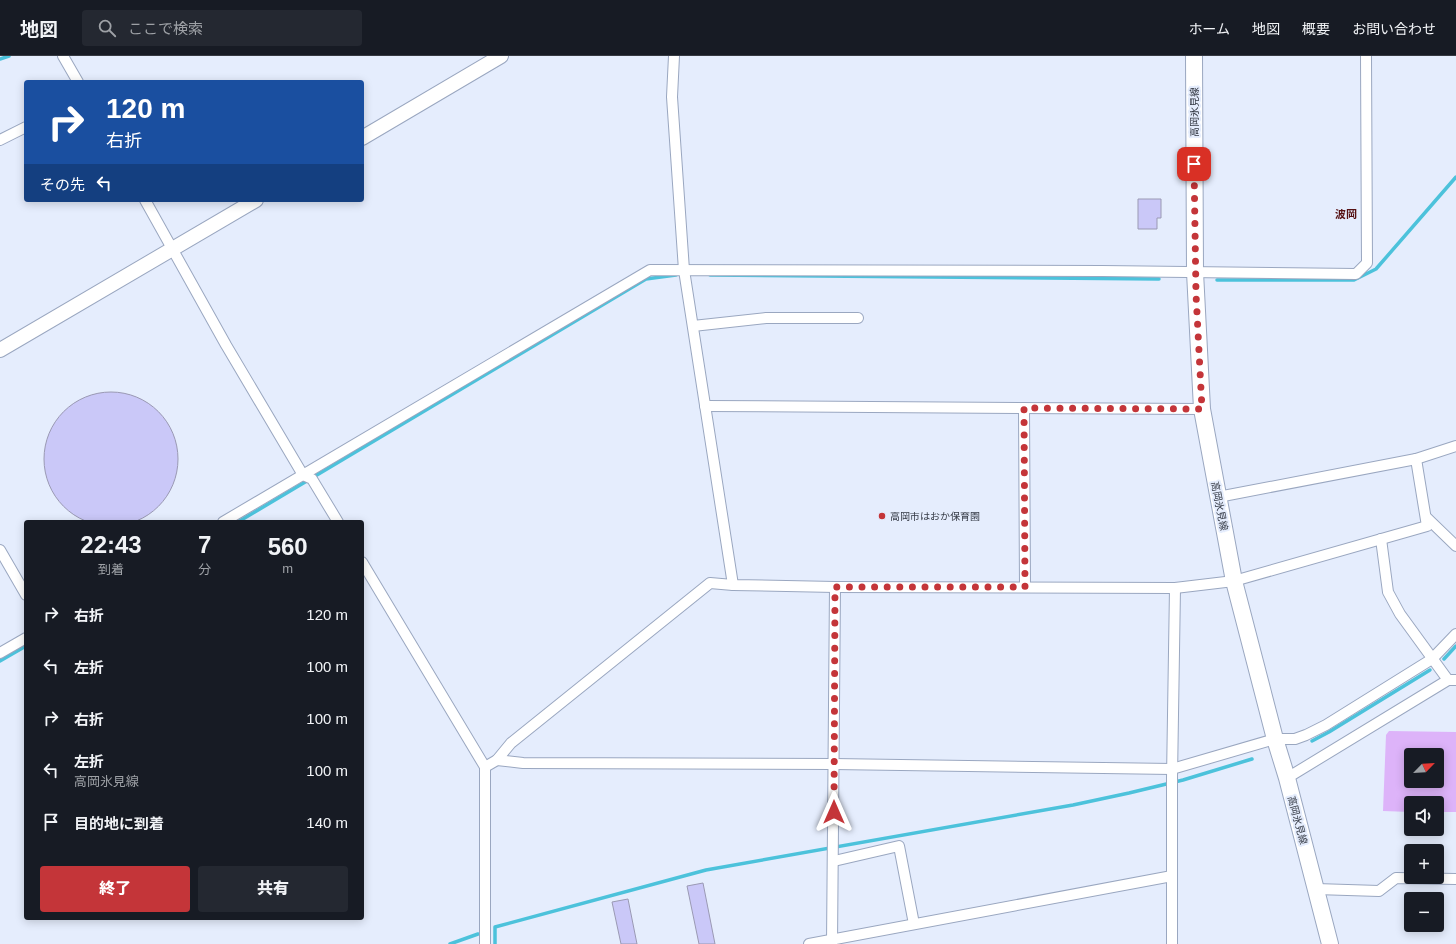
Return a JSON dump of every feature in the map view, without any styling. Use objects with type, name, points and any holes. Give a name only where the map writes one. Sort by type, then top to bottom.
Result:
[{"type":"main road","name":"高岡氷見線","points":[[1194,56],[1195,272],[1202,409],[1234,581],[1330,944]]},
{"type":"street","points":[[63,56],[77,80]]},
{"type":"street","points":[[364,137],[501,56]]},
{"type":"street","points":[[674,56],[672,97],[684,271],[733,585]]},
{"type":"street","points":[[227,520],[308,477],[650,270],[1102,270],[1356,274],[1367,263],[1366,56]]},
{"type":"street","points":[[0,140],[24,128]]},
{"type":"street","points":[[146,202],[226,346],[337,520]]},
{"type":"street","points":[[0,350],[253,202]]},
{"type":"street","points":[[693,326],[766,318],[858,318]]},
{"type":"street","points":[[706,406],[1202,409]]},
{"type":"street","points":[[1024,408],[1025,587]]},
{"type":"street","points":[[1218,496],[1416,459],[1456,446]]},
{"type":"street","points":[[485,767],[497,760],[511,743],[710,583],[733,585],[835,587],[1174,588],[1234,581],[1427,526],[1416,459]]},
{"type":"street","points":[[1426,517],[1456,546]]},
{"type":"street","points":[[1287,778],[1452,680],[1432,659],[1400,614],[1388,592],[1380,539]]},
{"type":"street","points":[[0,550],[24,592]]},
{"type":"street","points":[[364,565],[485,767],[485,944]]},
{"type":"street","points":[[832,942],[834,858],[835,587]]},
{"type":"street","points":[[1172,944],[1174,588]]},
{"type":"street","points":[[497,760],[531,763],[834,764],[1172,773],[1275,739],[1295,739],[1306,735],[1432,659],[1456,634]]},
{"type":"street","points":[[0,653],[24,639]]},
{"type":"street","points":[[834,858],[899,846],[914,924]]},
{"type":"street","points":[[809,944],[832,942],[914,924],[1172,876]]},
{"type":"street","points":[[1316,889],[1379,891],[1396,878],[1456,879]]},
{"type":"shaded area","points":[[1389,731],[1456,732],[1456,812],[1444,812],[1444,796],[1404,796],[1404,812],[1383,811],[1386,735]]},
{"type":"building","points":[[1138,199],[1161,199],[1161,218],[1157,218],[1157,229],[1138,229]]},
{"type":"building","points":[[111,392],[136,397],[158,412],[173,434],[178,459],[175,478],[170,490],[158,506],[138,520],[84,520],[80,518],[64,506],[52,490],[47,478],[44,459],[49,434],[64,412],[86,397]]},
{"type":"building","points":[[703,883],[715,944],[699,944],[687,886]]},
{"type":"building","points":[[628,899],[637,944],[621,944],[612,902]]},
{"type":"waterway","points":[[0,59],[9,56]]},
{"type":"waterway","points":[[1217,280],[1354,280],[1376,269],[1456,177]]},
{"type":"waterway","points":[[241,520],[646,279],[676,275]]},
{"type":"waterway","points":[[710,275],[1159,279]]},
{"type":"waterway","points":[[1444,659],[1456,646]]},
{"type":"waterway","points":[[0,661],[24,647]]},
{"type":"waterway","points":[[1312,741],[1430,670]]},
{"type":"waterway","points":[[495,944],[495,927],[706,870],[1073,805],[1183,780],[1252,759]]},
{"type":"waterway","points":[[450,944],[478,934]]},
{"type":"place","name":"高岡市はおか保育園","points":[[882,516]]},
{"type":"district","name":"波岡","points":[[1346,214]]},
{"type":"route","points":[[834,812],[835,587],[1025,587],[1024,408],[1202,409],[1196,294],[1194,164]]}]
